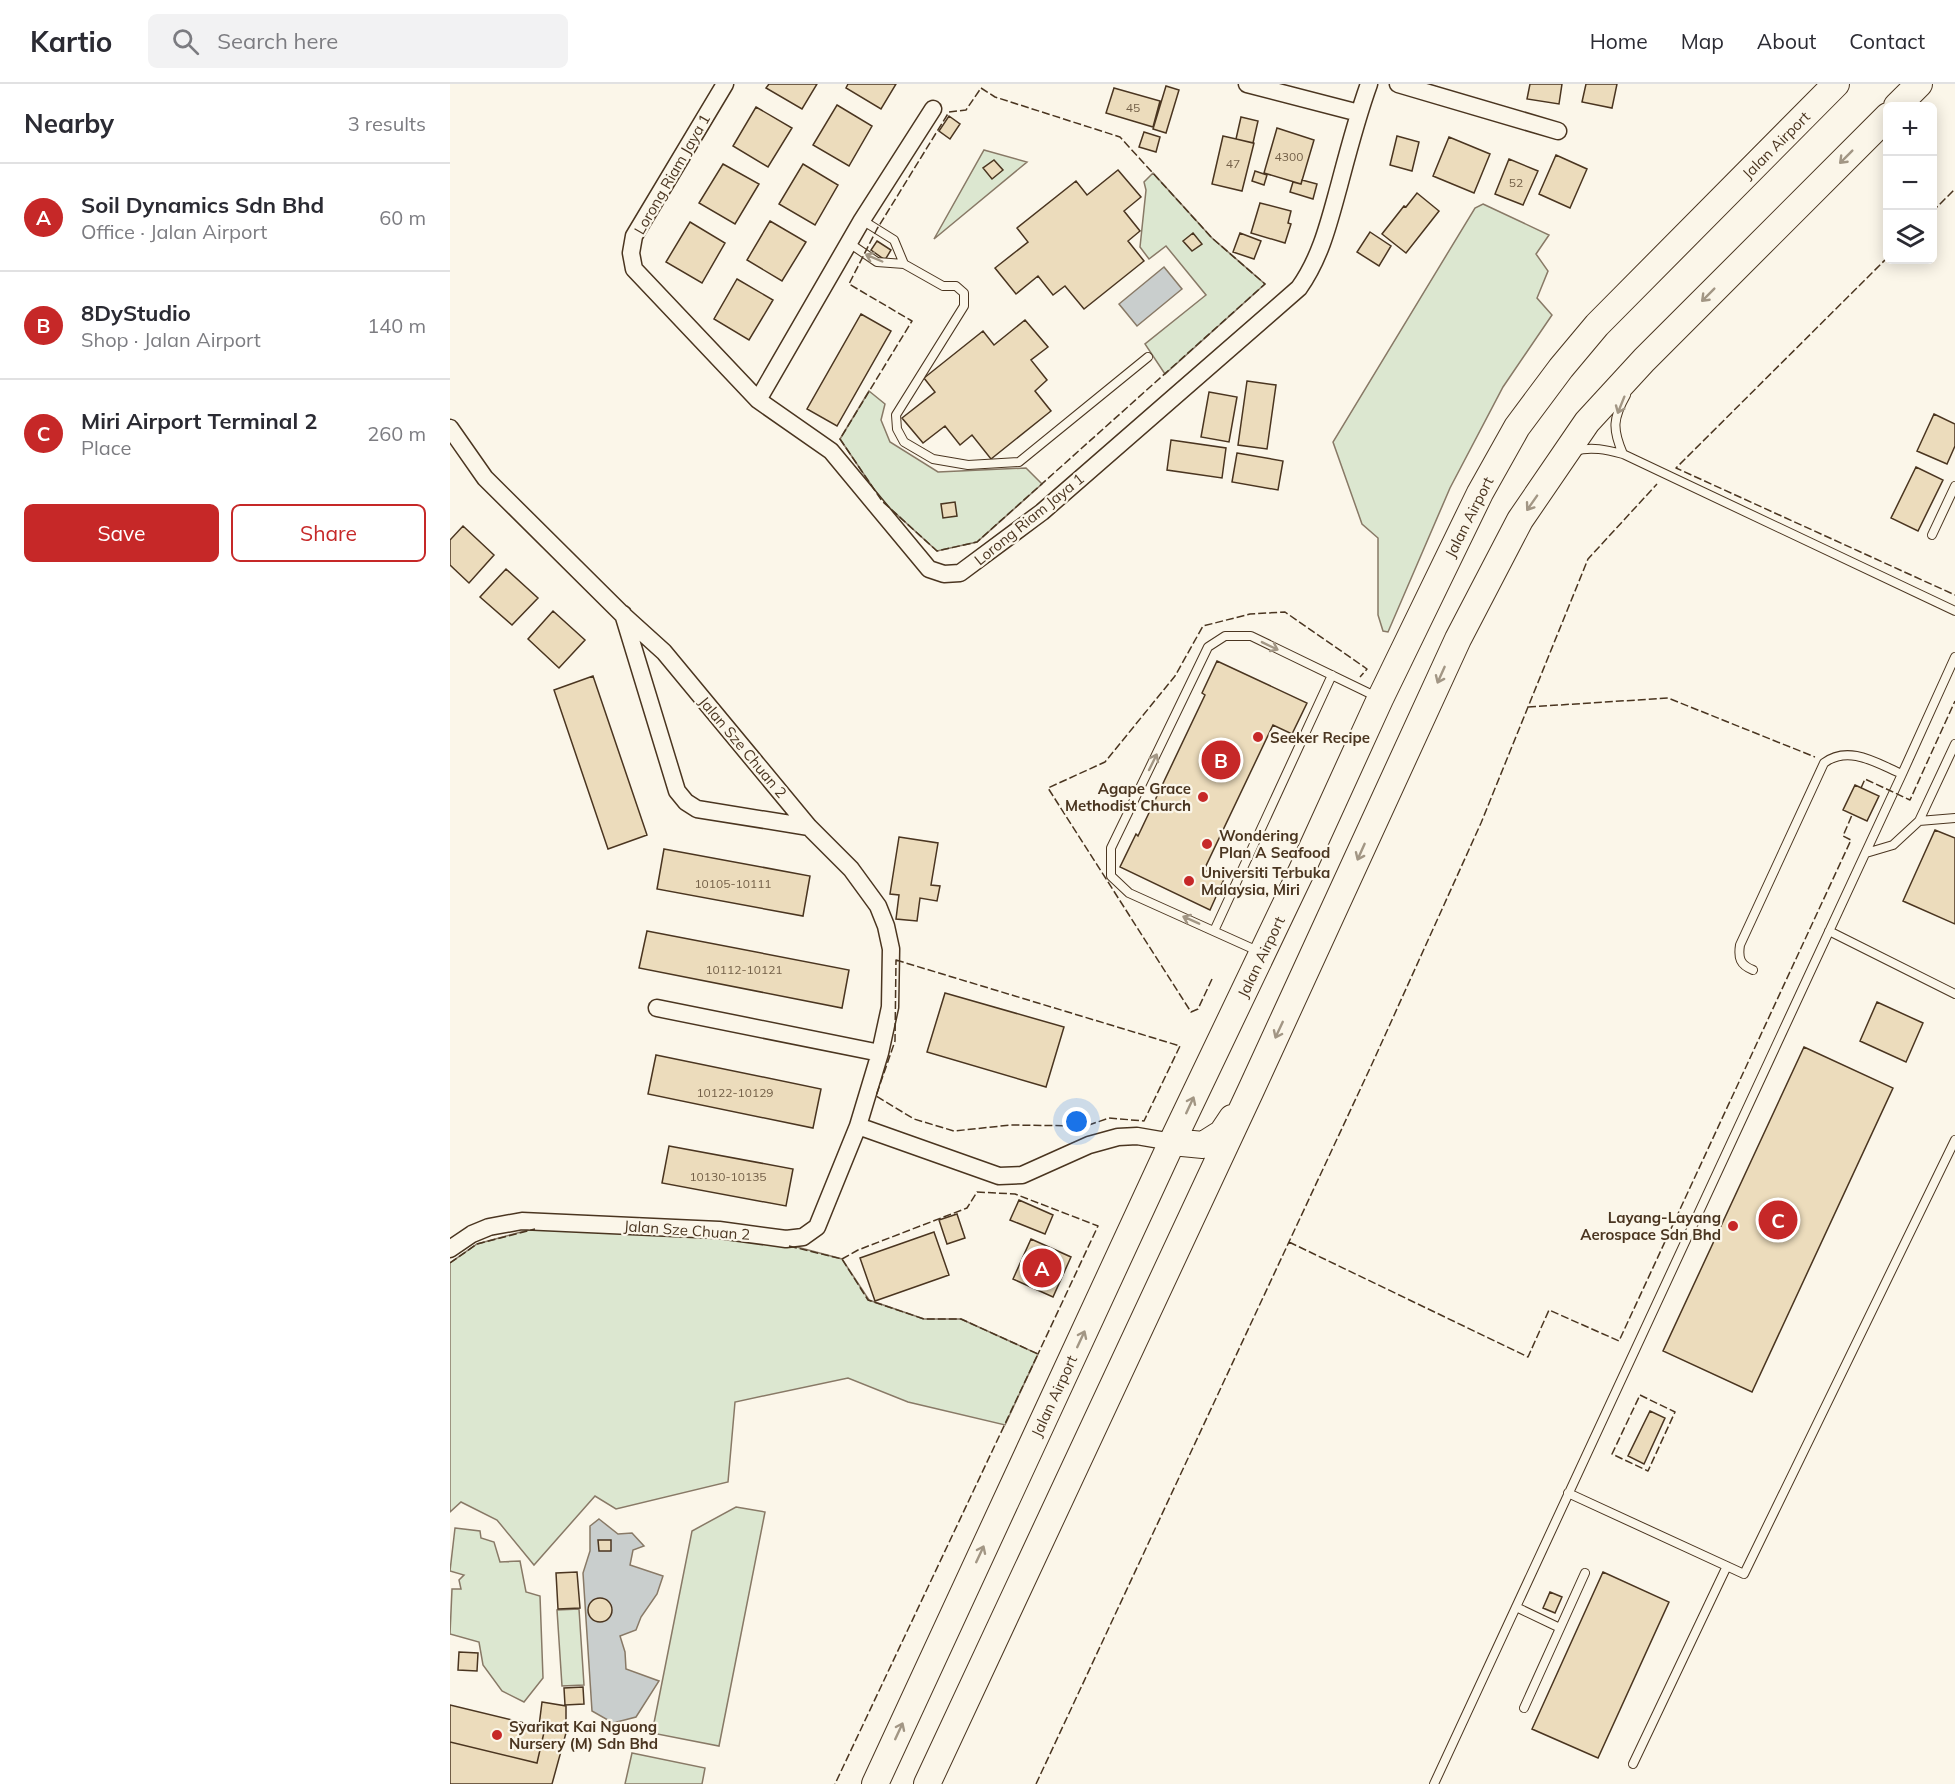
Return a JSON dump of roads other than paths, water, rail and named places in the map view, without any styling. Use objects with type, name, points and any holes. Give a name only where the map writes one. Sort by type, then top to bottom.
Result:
[{"type":"main road","name":"Jalan Airport","points":[[875,1784],[1380,699],[1480,493],[1517,427],[1555,376],[1597,326],[1836,84]]},
{"type":"main road","points":[[1901,102],[1919,84]]},
{"type":"main road","points":[[927,1784],[1251,1090],[1458,639],[1520,520],[1587,422],[1644,360],[1883,120]]},
{"type":"main road","points":[[1172,1142],[1203,1145],[1222,1132],[1251,1090]]},
{"type":"street","name":"Lorong Riam Jaya 1","points":[[724,84],[634,236],[631,253],[634,269],[758,400],[831,451],[929,569],[944,574],[960,573],[1042,512],[1299,288],[1311,272],[1324,240],[1369,84]]},
{"type":"street","points":[[1247,84],[1359,113]]},
{"type":"street","points":[[1398,84],[1558,130]]},
{"type":"street","points":[[758,400],[862,220],[933,109]]},
{"type":"street","name":"Jalan Sze Chuan 2","points":[[450,428],[485,478],[622,614],[664,652],[809,827],[851,869],[878,906],[886,926],[891,949],[890,1007],[880,1053],[858,1126],[817,1227],[803,1237],[786,1239],[719,1230],[522,1221],[489,1227],[472,1234],[450,1249]]},
{"type":"street","points":[[622,614],[677,791],[686,802],[697,809],[809,827]]},
{"type":"street","points":[[657,1008],[880,1053]]},
{"type":"street","points":[[858,1126],[999,1176],[1022,1174],[1089,1145],[1118,1137],[1137,1136],[1172,1142]]},
{"type":"lane","points":[[862,220],[894,240],[904,264]]},
{"type":"lane","points":[[849,243],[877,262],[904,264],[943,286],[956,286],[964,293],[964,306],[896,415],[897,429],[904,442],[933,459],[968,465],[1019,462],[1148,357]]},
{"type":"lane","points":[[1623,454],[1616,439],[1614,424],[1620,405],[1644,360]]},
{"type":"lane","points":[[1565,454],[1582,449],[1601,448],[1623,454],[1955,611]]},
{"type":"lane","points":[[1932,534],[1955,487]]},
{"type":"lane","points":[[1263,953],[1129,893],[1111,876],[1111,848],[1208,647],[1225,636],[1251,636],[1380,699]]},
{"type":"lane","points":[[1434,1784],[1955,657]]},
{"type":"lane","points":[[1214,931],[1332,675]]},
{"type":"lane","points":[[1866,853],[1893,845],[1919,821],[1955,744]]},
{"type":"lane","points":[[1753,970],[1745,967],[1740,961],[1738,954],[1740,945],[1824,763],[1833,756],[1843,754],[1857,756],[1902,774]]},
{"type":"lane","points":[[1919,821],[1955,818]]},
{"type":"lane","points":[[1829,931],[1955,994]]},
{"type":"lane","points":[[1568,1493],[1744,1574],[1955,1140]]},
{"type":"lane","points":[[1634,1764],[1727,1566]]},
{"type":"lane","points":[[1524,1708],[1585,1573]]},
{"type":"lane","points":[[1516,1607],[1560,1628]]},
{"type":"place","name":"Seeker Recipe","points":[[1258,737]]},
{"type":"place","name":"8DyStudio","points":[[1221,760]]},
{"type":"place","name":"Agape Grace Methodist Church","points":[[1203,797]]},
{"type":"place","name":"Wondering Plan A Seafood","points":[[1207,844]]},
{"type":"place","name":"Universiti Terbuka Malaysia, Miri","points":[[1189,881]]},
{"type":"place","name":"Miri Airport Terminal 2","points":[[1778,1220]]},
{"type":"place","name":"Layang-Layang Aerospace Sdn Bhd","points":[[1733,1226]]},
{"type":"place","name":"Soil Dynamics Sdn Bhd","points":[[1042,1268]]},
{"type":"place","name":"Syarikat Kai Nguong Nursery (M) Sdn Bhd","points":[[497,1735]]}]
